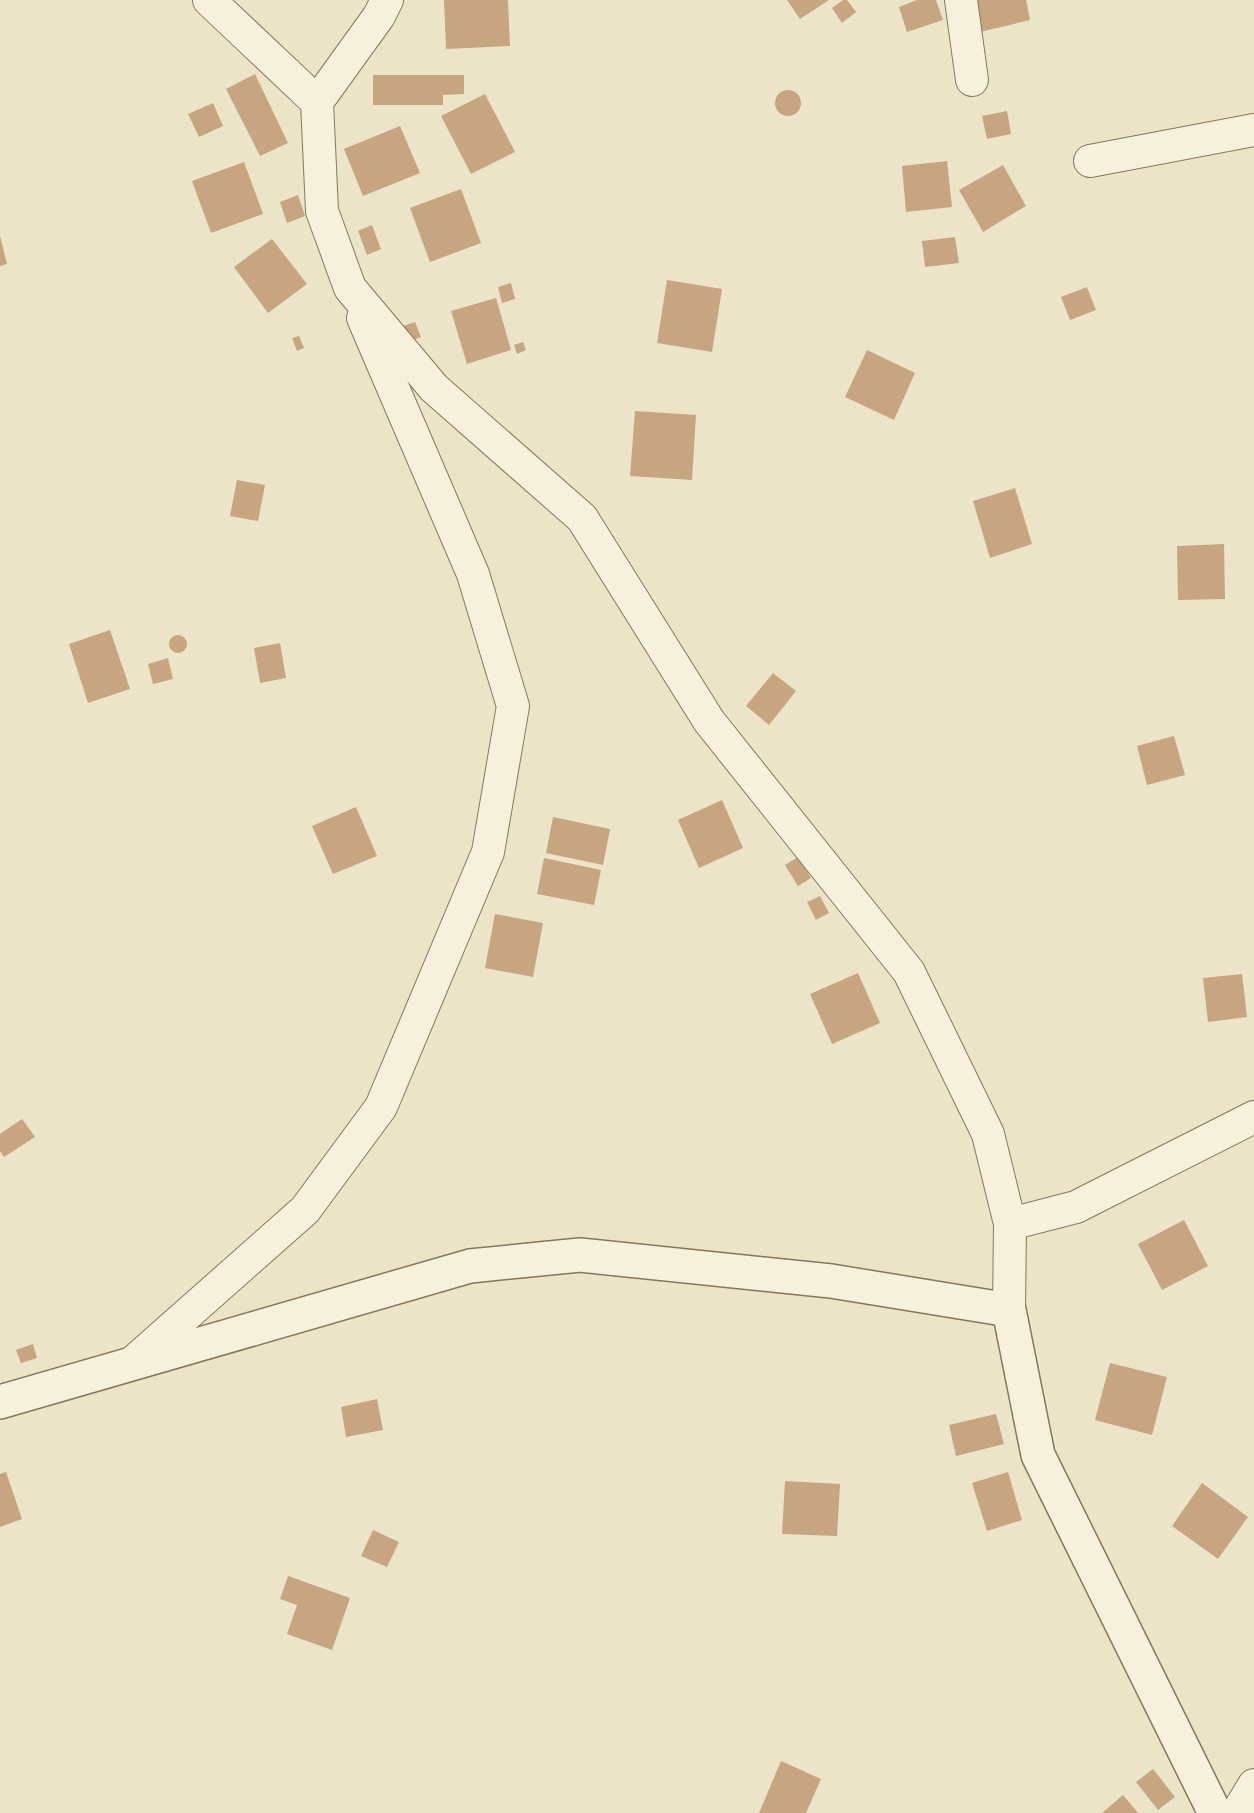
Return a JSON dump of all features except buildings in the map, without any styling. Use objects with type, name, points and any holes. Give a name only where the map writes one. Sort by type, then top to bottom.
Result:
[{"type":"street","points":[[209,0],[317,102]]},
{"type":"street","points":[[131,1364],[305,1210],[381,1107],[488,852],[513,706],[473,574],[350,288],[322,212],[317,102],[380,16],[387,0]]},
{"type":"street","points":[[962,0],[972,80]]},
{"type":"street","points":[[1090,161],[1254,130]]},
{"type":"street","points":[[350,288],[434,388],[582,518],[710,721],[909,972],[988,1134],[1010,1224],[1008,1310],[1038,1455],[1215,1813]]},
{"type":"street","points":[[1010,1224],[1076,1207],[1254,1117]]},
{"type":"street","points":[[0,1402],[470,1266],[580,1255],[831,1281],[1008,1310]]},
{"type":"street","points":[[1237,1813],[1254,1785]]}]
